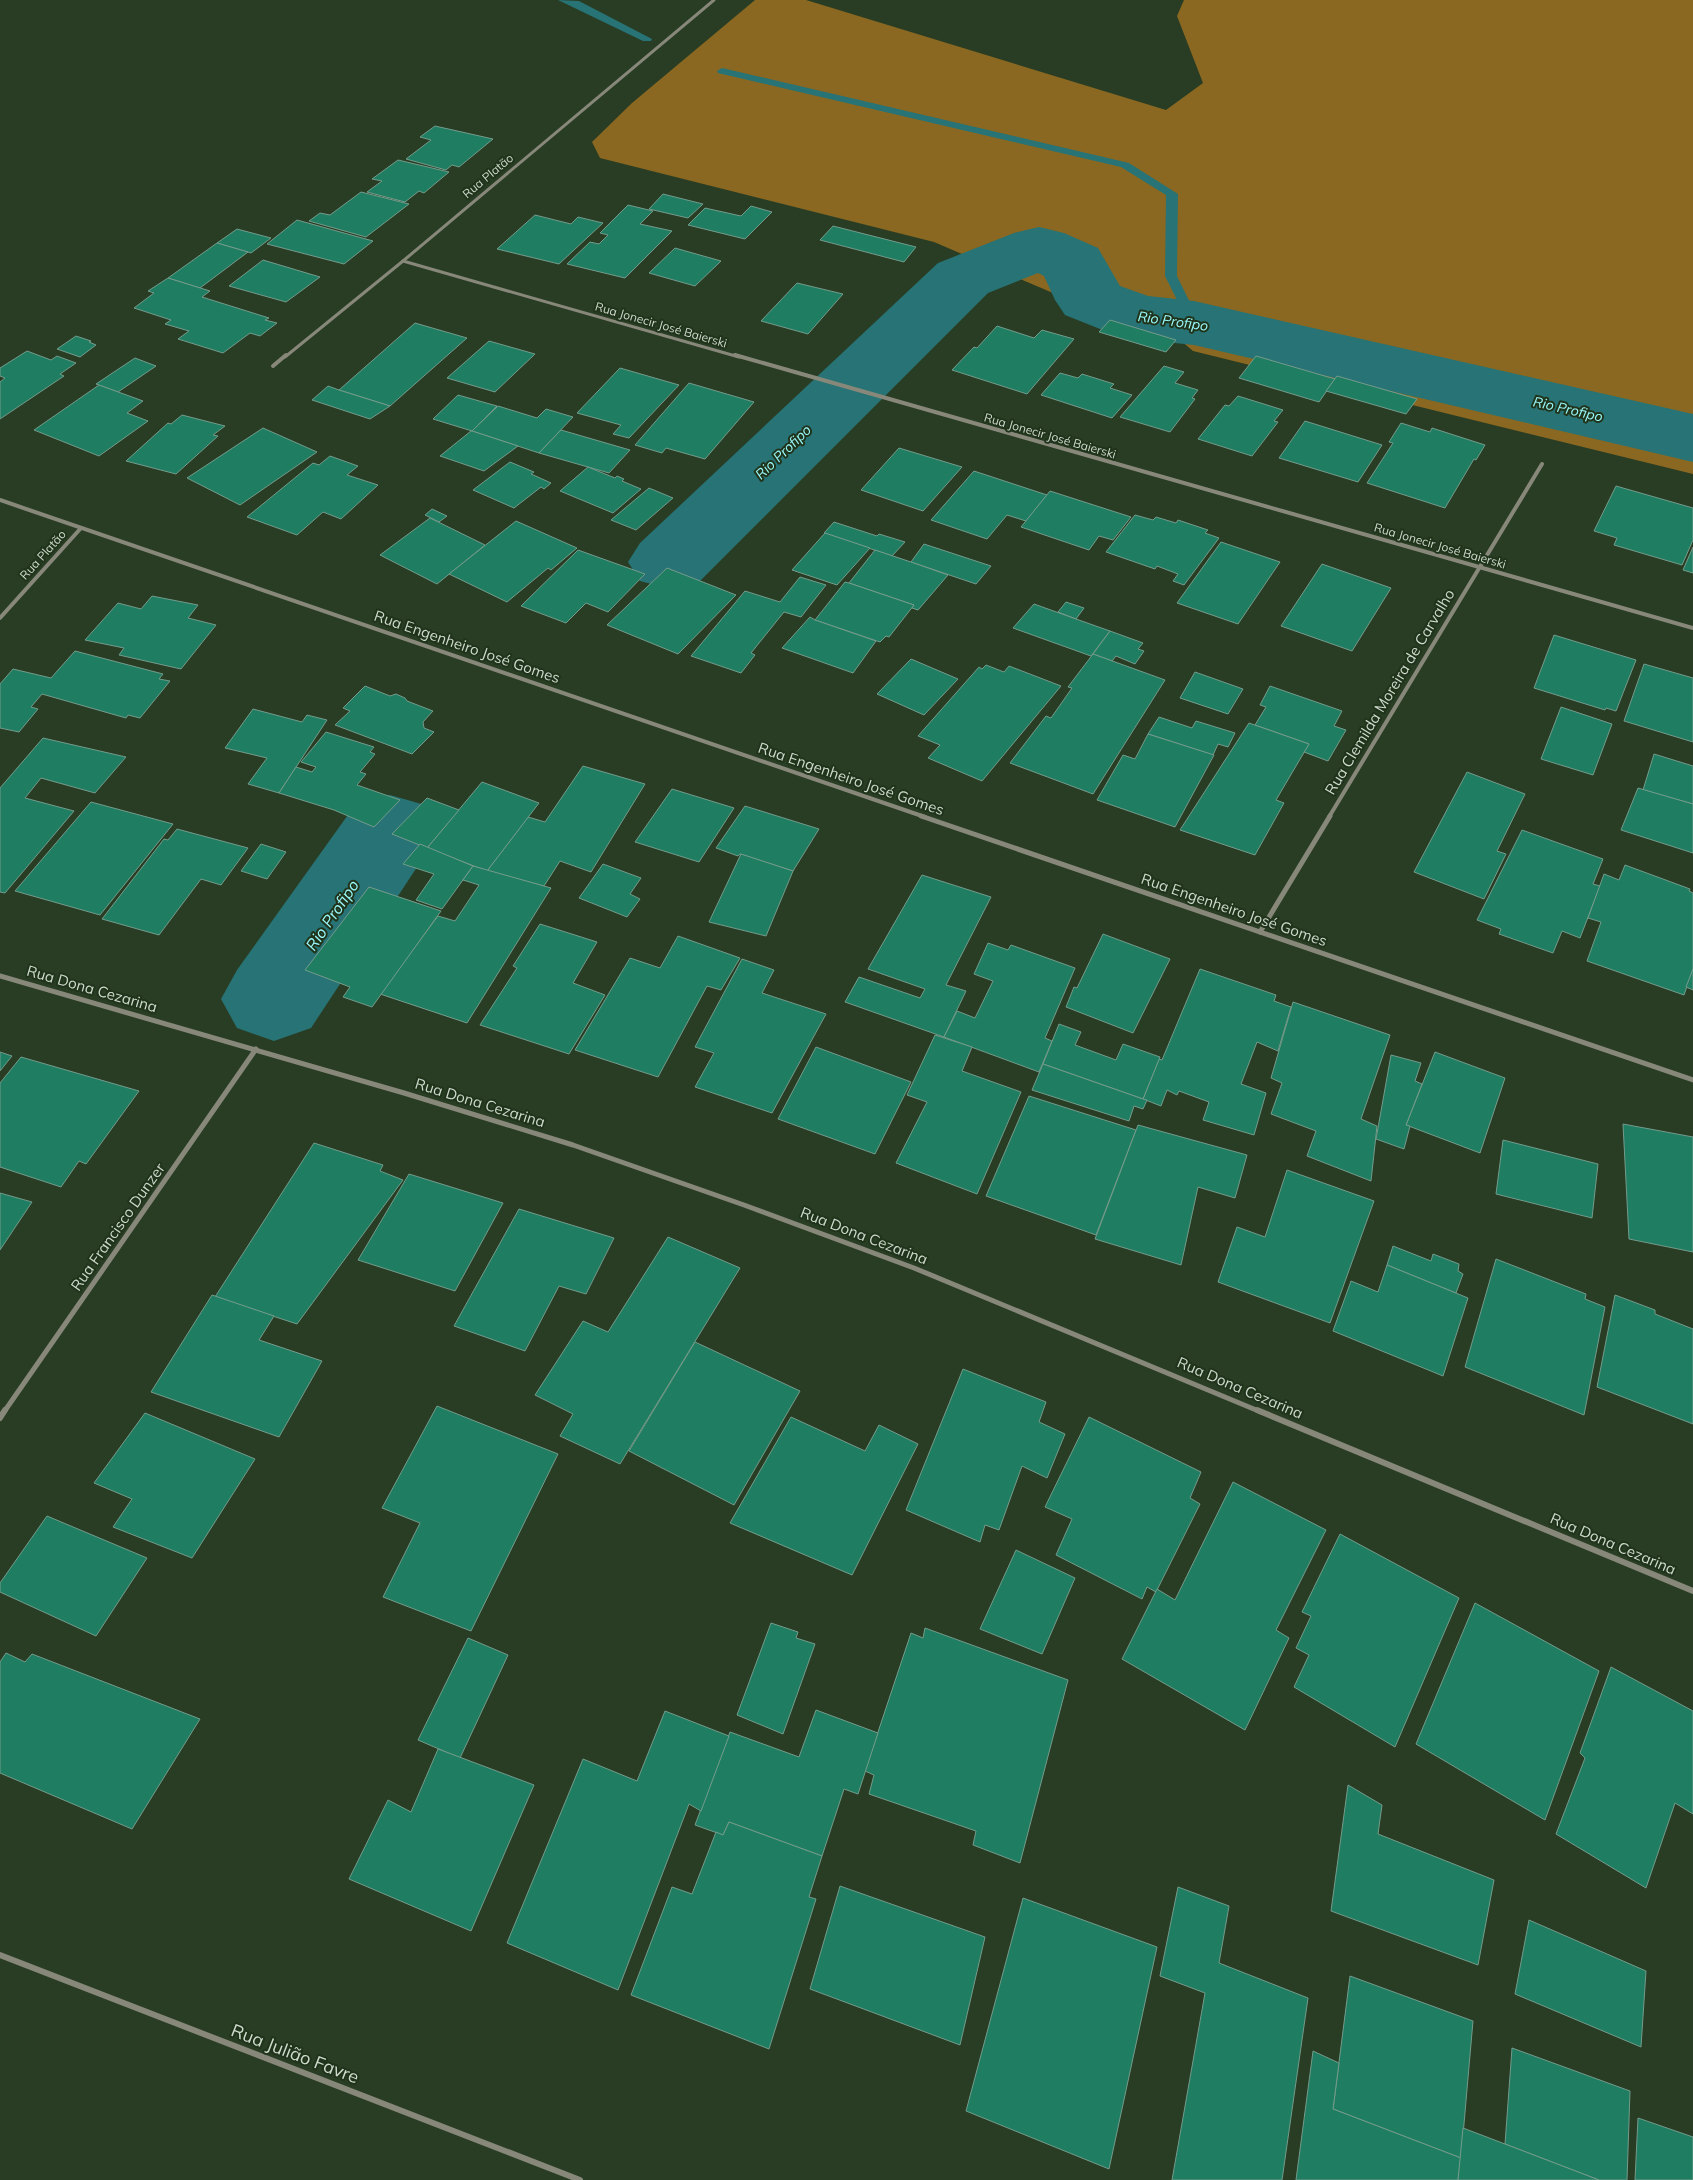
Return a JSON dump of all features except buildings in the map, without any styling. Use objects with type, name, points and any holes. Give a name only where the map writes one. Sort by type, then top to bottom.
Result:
[{"type":"street","name":"Rua Platão","points":[[273,366],[403,261],[714,0]]},
{"type":"street","name":"Rua Jonecir José Baierski","points":[[403,261],[787,372],[1693,628]]},
{"type":"street","name":"Rua Clemilda Moreira de Carvalho","points":[[1260,932],[1542,464]]},
{"type":"street","name":"Rua Engenheiro José Gomes","points":[[0,500],[1693,1080]]},
{"type":"street","name":"Rua Platão","points":[[0,618],[81,528]]},
{"type":"street","name":"Rua Dona Cezarina","points":[[0,976],[256,1049],[573,1145],[744,1204],[914,1268],[1693,1591]]},
{"type":"street","name":"Rua Francisco Dunzer","points":[[0,1418],[256,1049]]},
{"type":"street","name":"Rua Julião Favre","points":[[0,1955],[580,2180]]},
{"type":"shaded area","points":[[755,0],[806,0],[1166,110],[1203,83],[1177,16],[1184,0],[1693,0],[1693,474],[1193,351],[1127,295],[1053,293],[934,242],[600,158],[592,142],[632,103]]},
{"type":"waterway","points":[[563,0],[575,3],[647,39]]},
{"type":"waterway","points":[[722,71],[1125,165],[1172,194],[1171,276],[1194,323]]},
{"type":"waterway","name":"Rio Profipo","points":[[670,562],[963,278],[1039,248],[1073,263],[1091,300],[1136,317],[1194,323],[1693,438]]},
{"type":"waterway","name":"Rio Profipo","points":[[274,999],[390,830]]}]
